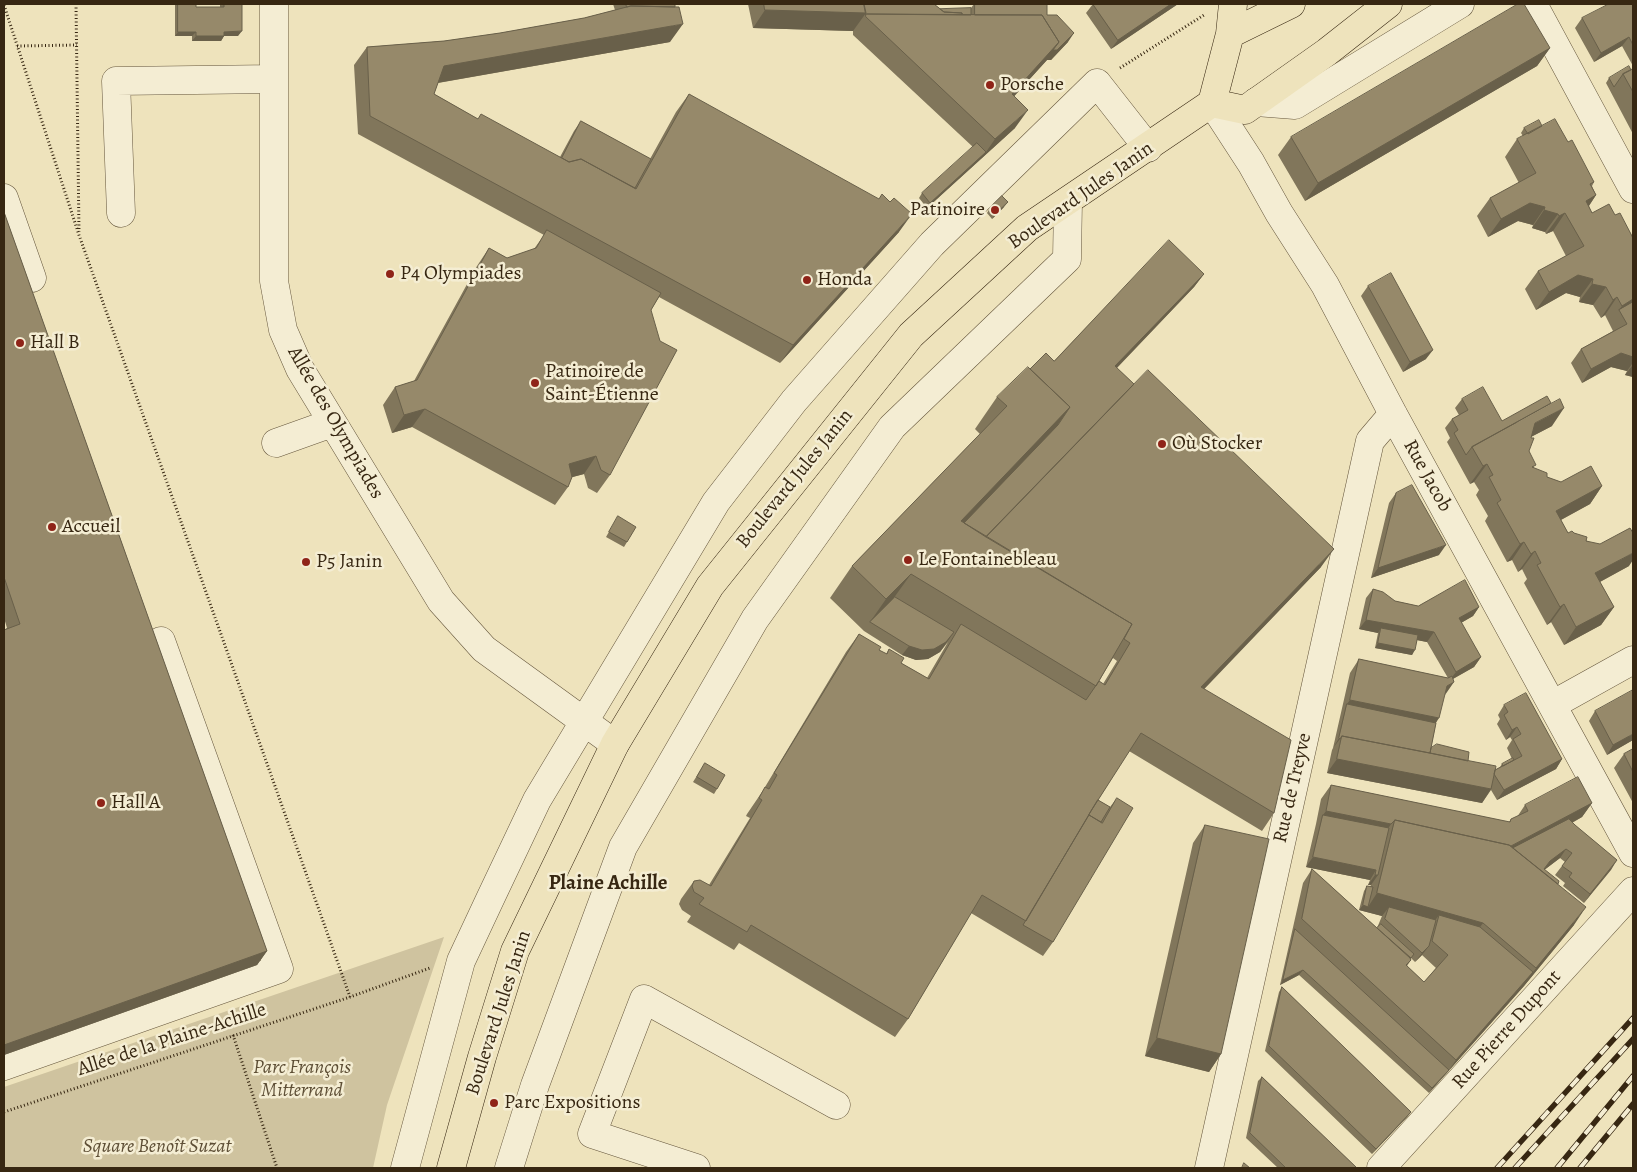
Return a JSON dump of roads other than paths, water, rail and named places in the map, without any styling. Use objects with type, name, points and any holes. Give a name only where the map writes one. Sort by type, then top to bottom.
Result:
[{"type":"main road","points":[[1233,4],[1230,34],[1212,104],[1245,110],[1327,52],[1388,4]]},
{"type":"main road","points":[[1230,34],[1291,4]]},
{"type":"main road","name":"Boulevard Jules Janin","points":[[451,1168],[482,1057],[515,951],[615,744],[710,586],[911,335],[1027,228],[1212,104]]},
{"type":"street","name":"Allée des Olympiades","points":[[274,4],[274,281],[283,330],[300,369],[441,601],[484,649],[615,744]]},
{"type":"street","points":[[1256,102],[1295,105],[1460,4]]},
{"type":"street","points":[[1533,4],[1633,189]]},
{"type":"street","points":[[122,213],[116,81],[274,79]]},
{"type":"street","points":[[405,1168],[461,961],[537,800],[716,502],[794,401],[932,244],[1097,83],[1148,148]]},
{"type":"street","name":"Rue Jacob","points":[[1212,104],[1251,163],[1279,213],[1325,285],[1393,414],[1633,853]]},
{"type":"street","points":[[4,198],[32,278]]},
{"type":"street","points":[[509,1168],[535,1085],[623,847],[755,619],[892,427],[1067,259],[1068,201]]},
{"type":"street","name":"Rue de Treyve","points":[[1204,1166],[1370,441],[1393,414]]},
{"type":"street","points":[[276,443],[332,423]]},
{"type":"street","points":[[4,1066],[279,969],[161,642]]},
{"type":"street","points":[[1552,705],[1633,660]]},
{"type":"street","name":"Rue Pierre Dupont","points":[[1381,1168],[1633,891]]},
{"type":"street","points":[[696,1168],[592,1134],[644,999],[836,1105]]},
{"type":"railway","points":[[1497,1168],[1633,1018]]},
{"type":"railway","points":[[1515,1168],[1633,1039]]},
{"type":"railway","points":[[1557,1168],[1633,1076]]},
{"type":"railway","points":[[1580,1168],[1633,1104]]},
{"type":"place","name":"Porsche","points":[[990,85]]},
{"type":"place","name":"Patinoire","points":[[995,210]]},
{"type":"place","name":"P4 Olympiades","points":[[390,274]]},
{"type":"place","name":"Honda","points":[[807,280]]},
{"type":"place","name":"Hall B","points":[[20,343]]},
{"type":"place","name":"Patinoire de Saint-Étienne","points":[[535,383]]},
{"type":"place","name":"Où Stocker","points":[[1162,444]]},
{"type":"place","name":"Accueil","points":[[52,527]]},
{"type":"place","name":"Le Fontainebleau","points":[[908,560]]},
{"type":"place","name":"P5 Janin","points":[[306,562]]},
{"type":"place","name":"Hall A","points":[[101,803]]},
{"type":"place","name":"Parc Expositions","points":[[494,1103]]},
{"type":"district","name":"Plaine Achille","points":[[608,884]]},
{"type":"park label","name":"Parc François Mitterrand","points":[[302,1080]]},
{"type":"park label","name":"Square Benoît Suzat","points":[[157,1147]]}]
